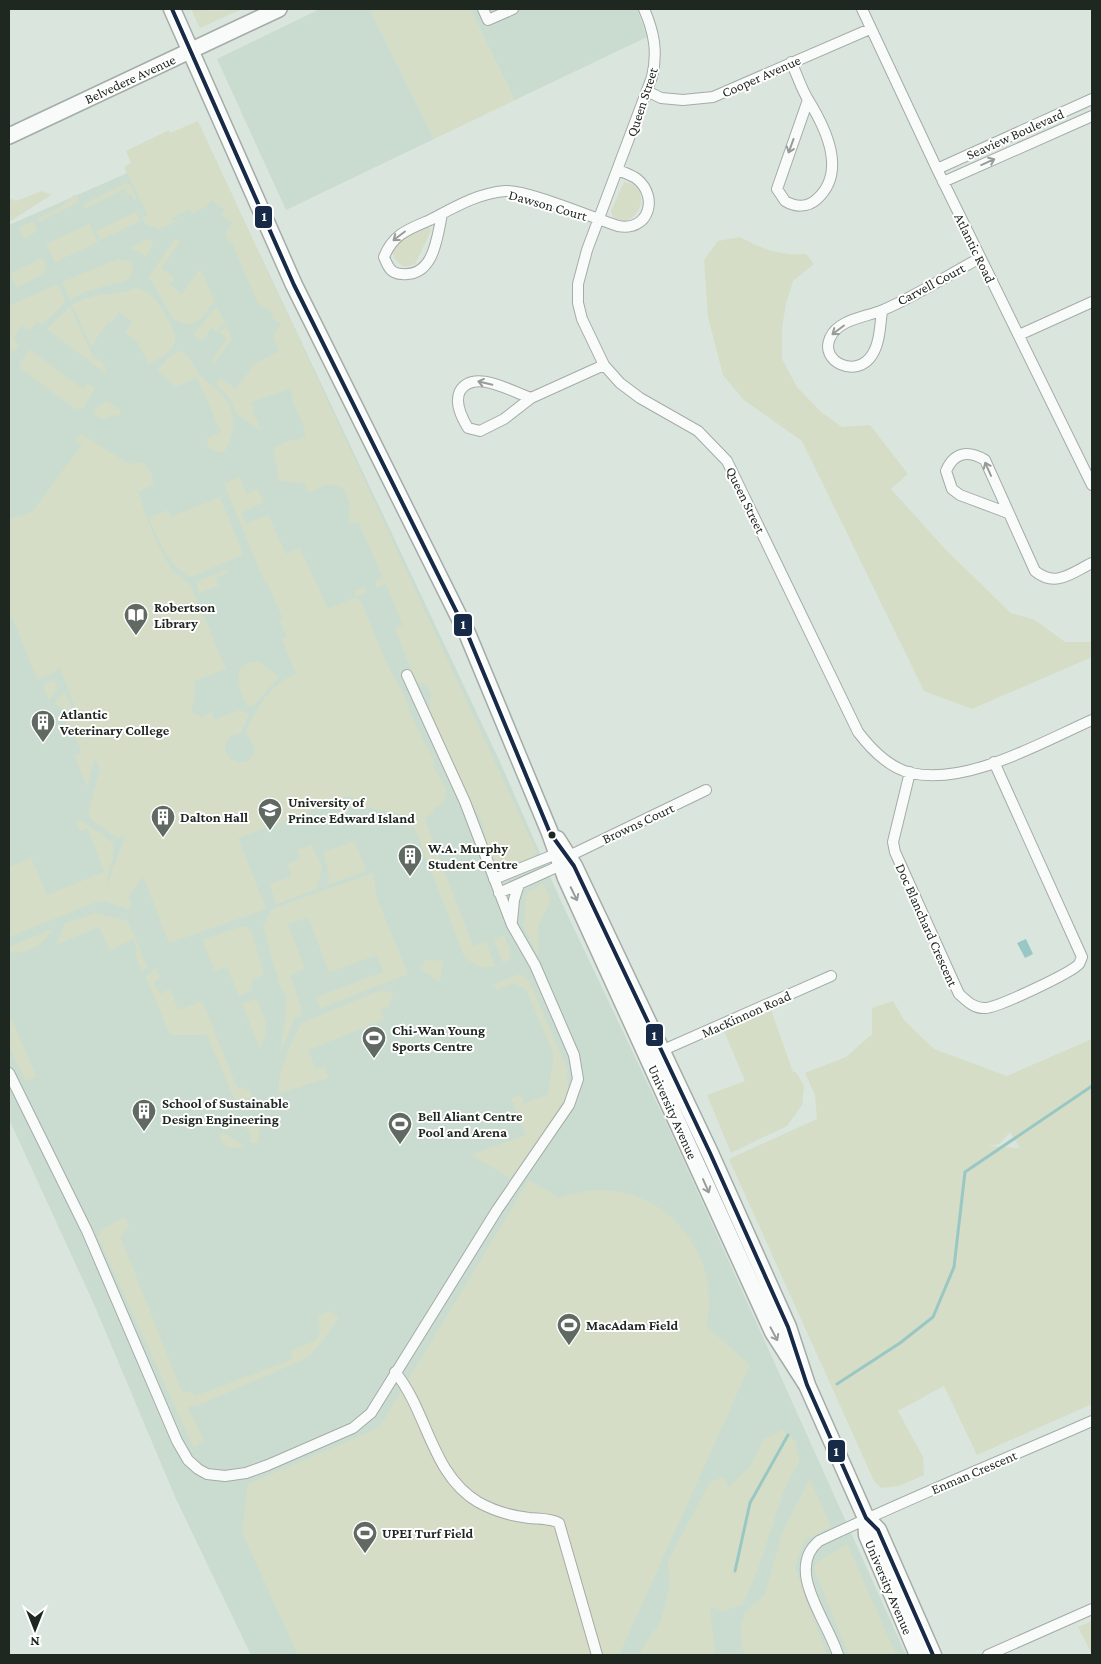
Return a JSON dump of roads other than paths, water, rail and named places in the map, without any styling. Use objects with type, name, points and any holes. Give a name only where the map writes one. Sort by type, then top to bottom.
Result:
[{"type":"main road","name":"University Avenue","points":[[172,9],[294,285],[466,633],[550,833],[661,1051],[710,1153],[788,1327],[807,1385],[861,1521],[918,1655]]},
{"type":"main road","name":"Belvedere Avenue","points":[[9,136],[279,9]]},
{"type":"main road","name":"University Avenue","points":[[562,858],[772,1332],[807,1385]]},
{"type":"main road","name":"University Avenue","points":[[861,1521],[878,1530],[932,1655]]},
{"type":"street","points":[[483,9],[488,20],[513,9]]},
{"type":"street","name":"Queen Street","points":[[644,9],[650,23],[656,52],[647,91],[619,170],[598,219],[582,267],[578,303],[582,319],[604,365],[620,383],[640,398],[698,431],[727,461],[858,732],[870,747],[883,758],[910,772],[948,775],[994,762],[1092,720]]},
{"type":"street","name":"Atlantic Road","points":[[862,9],[943,182],[1092,485]]},
{"type":"street","name":"Cooper Avenue","points":[[647,91],[661,98],[683,100],[713,97],[870,29]]},
{"type":"street","points":[[791,62],[808,100],[816,111],[831,147],[832,162],[824,191],[813,203],[802,206],[785,201],[777,189],[808,100]]},
{"type":"street","name":"Seaview Boulevard","points":[[937,169],[1092,99]]},
{"type":"street","name":"Seaview Boulevard","points":[[943,182],[1092,116]]},
{"type":"street","name":"Dawson Court","points":[[442,214],[436,244],[427,265],[419,273],[413,275],[396,274],[390,271],[384,257],[388,246],[397,235],[473,199],[506,191],[542,200],[628,228],[640,223],[647,214],[649,204],[644,189],[637,179],[619,170]]},
{"type":"street","name":"Carvell Court","points":[[882,311],[877,342],[872,355],[864,364],[851,368],[841,365],[832,358],[828,346],[831,336],[841,327],[862,316],[882,311],[980,258]]},
{"type":"street","points":[[1019,335],[1092,302]]},
{"type":"street","points":[[531,398],[474,380],[463,386],[458,395],[460,415],[468,428],[480,431],[504,419],[531,398],[604,365]]},
{"type":"street","points":[[1008,513],[960,495],[952,489],[946,471],[954,458],[962,452],[975,454],[985,460],[1035,571],[1044,578],[1052,581],[1061,579],[1092,563]]},
{"type":"street","points":[[9,1073],[87,1231],[177,1441],[188,1460],[207,1474],[224,1476],[246,1473],[353,1428],[371,1413],[497,1210],[569,1105],[578,1079],[574,1055],[535,964],[512,925],[465,802],[407,675]]},
{"type":"street","name":"Doc Blanchard Crescent","points":[[910,772],[894,837],[894,852],[959,994],[973,1006],[985,1008],[999,1004],[1062,975],[1078,964],[1082,957],[994,762]]},
{"type":"street","name":"Browns Court","points":[[562,858],[706,790]]},
{"type":"street","points":[[494,879],[562,858]]},
{"type":"street","points":[[499,892],[519,884],[562,858]]},
{"type":"street","points":[[512,925],[514,900],[519,884]]},
{"type":"street","name":"MacKinnon Road","points":[[661,1051],[831,976]]},
{"type":"street","points":[[395,1372],[414,1399],[443,1466],[459,1488],[490,1508],[512,1515],[547,1519],[559,1523],[597,1655]]},
{"type":"street","name":"Enman Crescent","points":[[838,1655],[808,1587],[804,1566],[807,1556],[819,1541],[1092,1420]]},
{"type":"street","points":[[988,1655],[1092,1609]]},
{"type":"water","points":[[1026,939],[1033,954],[1025,958],[1017,943]]},
{"type":"waterway","points":[[837,1384],[900,1343],[933,1317],[954,1267],[965,1172],[1092,1086]]},
{"type":"waterway","points":[[735,1571],[750,1503],[788,1435]]},
{"type":"place","name":"Robertson Library","points":[[136,636]]},
{"type":"place","name":"Atlantic Veterinary College","points":[[43,743]]},
{"type":"place","name":"University of Prince Edward Island","points":[[270,831]]},
{"type":"place","name":"Dalton Hall","points":[[163,838]]},
{"type":"place","name":"W.A. Murphy Student Centre","points":[[410,877]]},
{"type":"place","name":"Chi-Wan Young Sports Centre","points":[[374,1059]]},
{"type":"place","name":"School of Sustainable Design Engineering","points":[[144,1132]]},
{"type":"place","name":"Bell Aliant Centre Pool and Arena","points":[[400,1145]]},
{"type":"place","name":"MacAdam Field","points":[[569,1346]]},
{"type":"place","name":"UPEI Turf Field","points":[[365,1554]]}]
